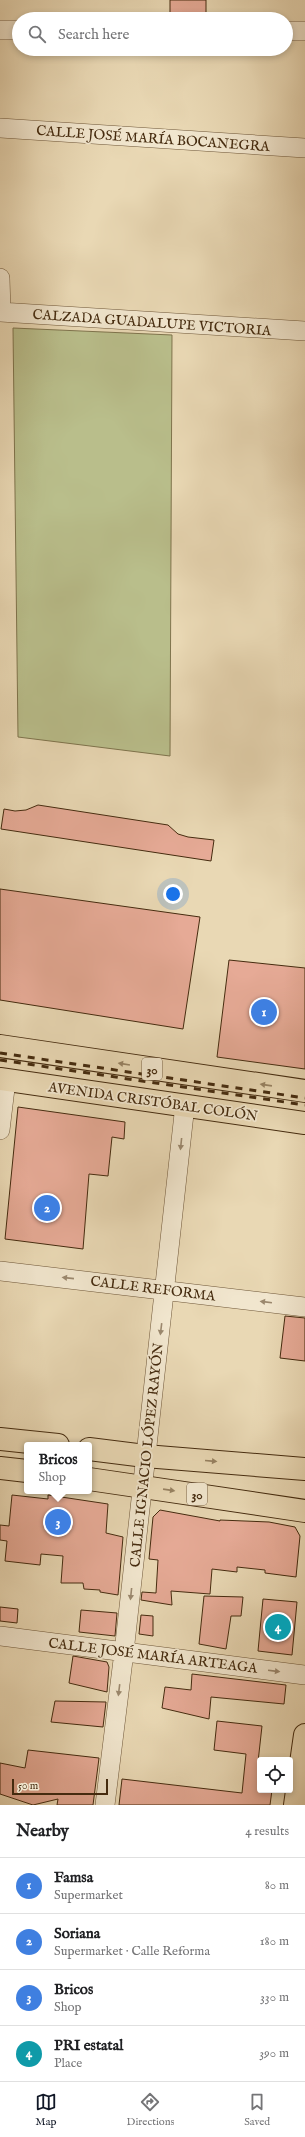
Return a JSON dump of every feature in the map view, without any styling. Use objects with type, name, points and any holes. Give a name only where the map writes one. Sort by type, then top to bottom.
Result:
[{"type":"main road","name":"30","points":[[0,1046],[305,1090]]},
{"type":"main road","name":"AVENIDA CRISTÓBAL COLÓN","points":[[3,1079],[305,1123]]},
{"type":"main road","points":[[0,1438],[33,1442]]},
{"type":"main road","points":[[92,1449],[146,1456],[305,1469]]},
{"type":"main road","points":[[0,1468],[24,1471]]},
{"type":"main road","name":"30","points":[[92,1479],[305,1511]]},
{"type":"main road","points":[[295,1805],[305,1735]]},
{"type":"street","points":[[0,30],[12,30]]},
{"type":"street","points":[[293,31],[305,31]]},
{"type":"street","name":"CALLE JOSÉ MARÍA BOCANEGRA","points":[[0,128],[305,148]]},
{"type":"street","points":[[0,278],[0,312]]},
{"type":"street","name":"CALZADA GUADALUPE VICTORIA","points":[[0,312],[305,331]]},
{"type":"street","points":[[0,1130],[3,1079]]},
{"type":"street","name":"CALLE IGNACIO LÓPEZ RAYÓN","points":[[105,1805],[143,1486],[185,1105]]},
{"type":"street","name":"CALLE REFORMA","points":[[0,1271],[305,1307]]},
{"type":"street","name":"CALLE JOSÉ MARÍA ARTEAGA","points":[[0,1636],[305,1675]]},
{"type":"green space","points":[[13,328],[172,335],[170,756],[18,737]]},
{"type":"building","points":[[170,0],[206,0],[206,12],[170,12]]},
{"type":"building","points":[[38,805],[168,825],[178,834],[188,837],[214,840],[211,861],[1,829],[4,809],[15,811],[26,810]]},
{"type":"building","points":[[0,889],[200,917],[183,1029],[0,1000]]},
{"type":"building","points":[[229,960],[305,968],[305,1069],[217,1057]]},
{"type":"building","points":[[18,1107],[125,1122],[124,1139],[112,1137],[108,1176],[89,1174],[83,1249],[5,1239]]},
{"type":"building","points":[[285,1316],[305,1318],[305,1361],[280,1358]]},
{"type":"building","points":[[12,1495],[48,1499],[48,1495],[108,1504],[106,1533],[123,1537],[118,1595],[100,1592],[100,1590],[84,1589],[83,1583],[61,1583],[63,1556],[41,1554],[40,1565],[5,1561],[7,1541],[0,1540],[0,1525],[9,1526]]},
{"type":"building","points":[[160,1510],[220,1521],[269,1522],[295,1527],[300,1536],[296,1577],[265,1573],[265,1570],[237,1567],[237,1572],[212,1569],[210,1594],[171,1591],[172,1605],[141,1600],[142,1592],[156,1593],[158,1560],[149,1559],[153,1517]]},
{"type":"building","points":[[204,1596],[243,1597],[241,1616],[231,1616],[226,1649],[199,1644]]},
{"type":"building","points":[[263,1599],[297,1602],[292,1655],[258,1651]]},
{"type":"building","points":[[0,1607],[18,1609],[17,1623],[0,1621]]},
{"type":"building","points":[[81,1610],[117,1613],[115,1636],[79,1632]]},
{"type":"building","points":[[141,1615],[153,1616],[153,1636],[139,1634]]},
{"type":"building","points":[[73,1656],[107,1662],[109,1667],[107,1692],[69,1683]]},
{"type":"building","points":[[192,1674],[286,1685],[284,1704],[211,1697],[209,1719],[162,1708],[165,1687],[191,1690]]},
{"type":"building","points":[[55,1701],[106,1702],[103,1727],[51,1722]]},
{"type":"building","points":[[217,1721],[262,1726],[259,1757],[257,1757],[257,1793],[272,1793],[270,1805],[119,1805],[122,1779],[242,1793],[246,1754],[214,1750]]},
{"type":"building","points":[[28,1750],[99,1758],[93,1805],[57,1805],[58,1799],[33,1805],[0,1794],[0,1763],[25,1768]]},
{"type":"railway","points":[[0,1053],[305,1098]]},
{"type":"railway","points":[[0,1060],[305,1105]]},
{"type":"place","name":"Famsa","points":[[264,1012]]},
{"type":"place","name":"Soriana","points":[[47,1208]]},
{"type":"place","name":"Bricos","points":[[58,1522]]},
{"type":"place","name":"PRI estatal","points":[[278,1627]]}]
